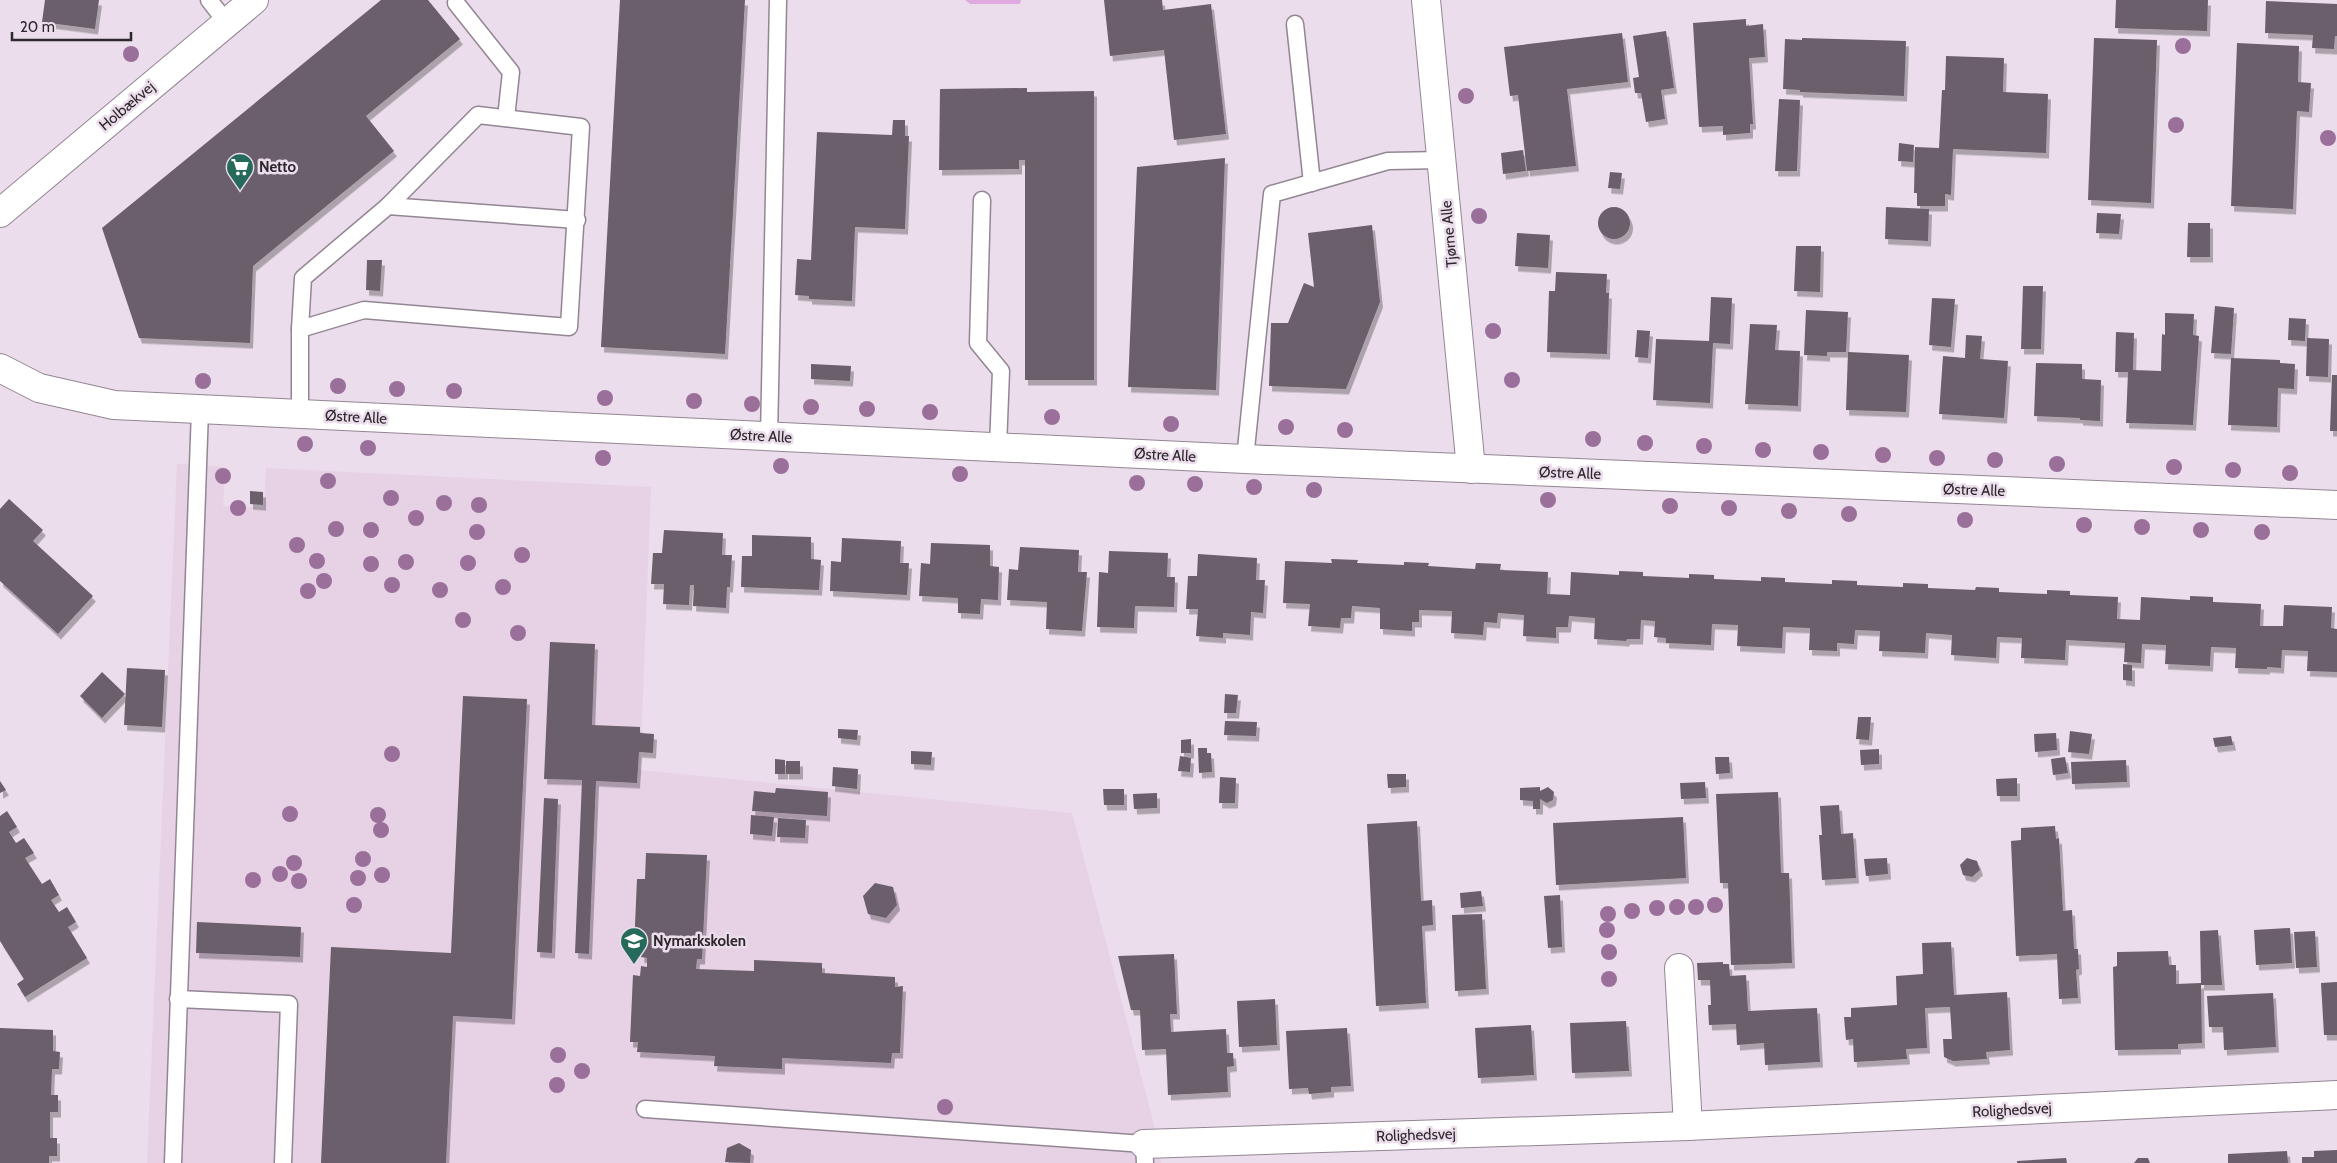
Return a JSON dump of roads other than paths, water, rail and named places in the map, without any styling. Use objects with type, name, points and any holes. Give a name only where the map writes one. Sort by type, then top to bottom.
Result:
[{"type":"street","name":"Holbækvej","points":[[0,213],[254,0]]},
{"type":"street","name":"Tjørne Alle","points":[[1426,0],[1471,469]]},
{"type":"street","name":"Østre Alle","points":[[0,368],[39,388],[114,406],[1471,469],[2337,505]]},
{"type":"street","points":[[1679,968],[1688,1126]]},
{"type":"street","name":"Rolighedsvej","points":[[1145,1153],[2337,1095]]},
{"type":"lane","points":[[209,0],[227,22]]},
{"type":"lane","points":[[768,436],[778,0]]},
{"type":"lane","points":[[457,1],[512,72],[506,118]]},
{"type":"lane","points":[[1295,24],[1312,183]]},
{"type":"lane","points":[[300,329],[364,310],[569,327],[577,220],[581,127],[478,115],[388,206],[303,278],[300,329],[300,414]]},
{"type":"lane","points":[[1244,458],[1272,194],[1388,161],[1442,160]]},
{"type":"lane","points":[[982,200],[978,343],[1000,371],[998,447]]},
{"type":"lane","points":[[388,206],[577,220]]},
{"type":"lane","points":[[172,1163],[200,410]]},
{"type":"lane","points":[[178,999],[289,1004],[283,1163]]},
{"type":"lane","points":[[645,1109],[1145,1153]]},
{"type":"place","name":"Netto","points":[[240,191]]},
{"type":"place","name":"Nymarkskolen","points":[[634,965]]}]
